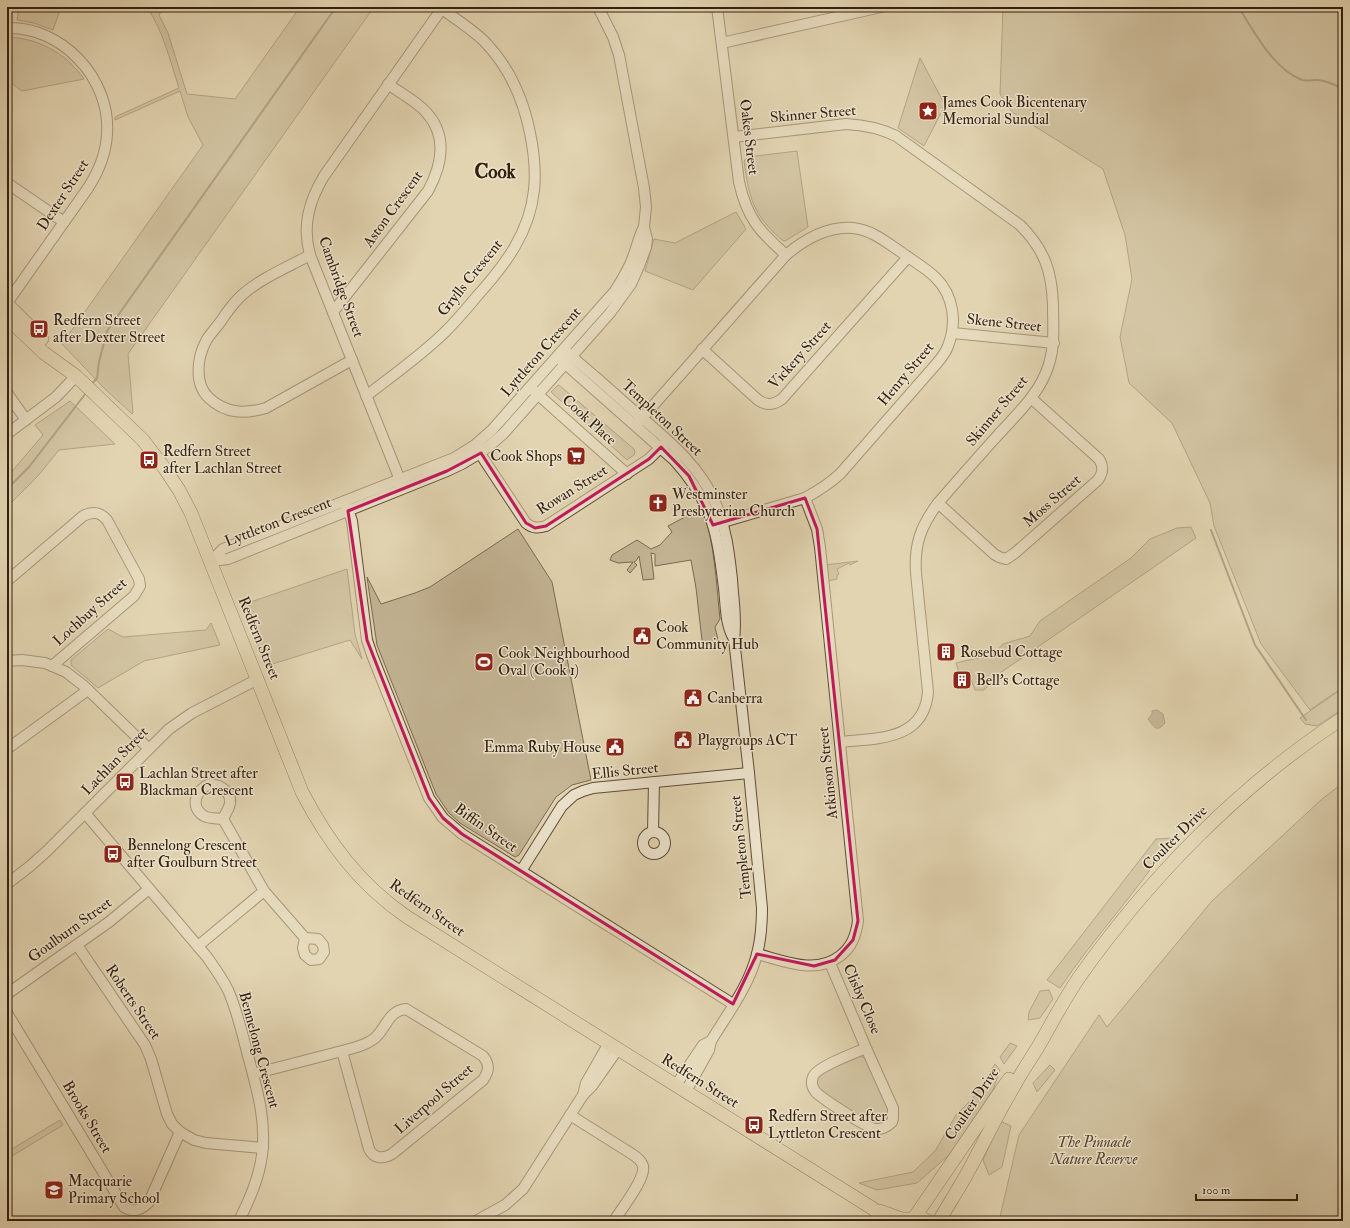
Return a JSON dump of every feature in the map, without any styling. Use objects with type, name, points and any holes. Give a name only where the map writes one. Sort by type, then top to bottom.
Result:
[{"type":"main road","name":"Redfern Street","points":[[7,303],[80,380]]},
{"type":"main road","name":"Redfern Street","points":[[7,318],[44,352],[96,394],[143,440],[166,469],[191,513],[258,678],[302,792],[330,840],[370,887],[392,907],[407,917],[872,1208],[888,1221]]},
{"type":"main road","name":"Coulter Drive","points":[[911,1219],[986,1114],[1045,1025],[1058,1009],[1101,946],[1150,887],[1174,860],[1242,795],[1311,740],[1343,718]]},
{"type":"main road","name":"Coulter Drive","points":[[939,1221],[964,1179],[1010,1093],[1058,1009]]},
{"type":"main road","name":"Redfern Street","points":[[872,1208],[902,1219],[920,1218],[928,1221]]},
{"type":"street","name":"Oakes Street","points":[[718,7],[739,182],[746,207],[753,221],[786,255]]},
{"type":"street","points":[[722,43],[881,7]]},
{"type":"street","name":"Cambridge Street","points":[[403,489],[310,255],[306,234],[307,219],[310,204],[324,176],[442,8]]},
{"type":"street","name":"Grylls Crescent","points":[[366,396],[445,332],[496,274],[509,257],[523,230],[530,211],[534,191],[534,153],[526,112],[509,73],[497,55],[482,40],[442,8]]},
{"type":"street","name":"Lyttleton Crescent","points":[[211,561],[223,549],[454,458],[478,449],[489,448],[503,434],[535,391],[565,357],[610,313],[631,284],[646,247],[647,239],[644,227],[646,207],[644,188],[621,64],[614,37],[602,8]]},
{"type":"street","name":"Dexter Street","points":[[7,28],[22,29],[45,35],[55,40],[68,50],[85,66],[93,78],[103,100],[107,122],[104,155],[96,175],[7,303]]},
{"type":"street","name":"Aston Crescent","points":[[333,312],[428,191],[437,172],[440,158],[440,145],[438,132],[433,121],[420,107],[388,84]]},
{"type":"street","name":"Skinner Street","points":[[734,137],[846,124],[870,126],[884,130],[896,136],[1014,219],[1032,236],[1041,250],[1050,274],[1054,343],[1044,378],[1031,398],[938,503],[929,516],[917,544],[915,559],[928,692],[925,706],[918,720],[910,727],[896,735],[840,742]]},
{"type":"street","points":[[7,183],[64,222]]},
{"type":"street","name":"Henry Street","points":[[639,421],[786,255],[798,245],[818,234],[839,229],[853,228],[878,236],[933,275],[945,289],[952,307],[953,320],[952,333],[947,348],[938,362],[840,474],[829,484],[805,498],[718,524]]},
{"type":"street","points":[[310,255],[252,287],[232,305],[206,341],[201,353],[199,364],[200,381],[207,396],[215,404],[236,412],[254,412],[266,408],[352,360]]},
{"type":"street","name":"Vickery Street","points":[[702,350],[758,400],[766,404],[775,403],[782,399],[908,257]]},
{"type":"street","name":"Skene Street","points":[[952,333],[1054,343]]},
{"type":"street","name":"Templeton Street","points":[[565,357],[664,443],[674,460],[689,476],[718,524],[719,551],[728,625],[734,639],[749,773],[762,908],[762,926],[757,954],[748,979],[710,1041],[703,1045],[681,1088]]},
{"type":"street","points":[[7,434],[80,380]]},
{"type":"street","name":"Cook Place","points":[[535,391],[627,474]]},
{"type":"street","points":[[7,393],[26,420]]},
{"type":"street","name":"Moss Street","points":[[938,503],[994,554],[1006,559],[1015,553],[1098,480],[1103,470],[1103,466],[1099,459],[1031,398]]},
{"type":"street","name":"Rowan Street","points":[[478,449],[526,523],[535,528],[546,526],[627,474],[649,459],[664,443]]},
{"type":"street","name":"Lyttleton Crescent","points":[[211,561],[228,559],[458,466],[478,449]]},
{"type":"street","name":"Atkinson Street","points":[[805,498],[817,528],[820,548],[858,921],[857,930],[850,945],[843,953],[830,963]]},
{"type":"street","name":"Biffin Street","points":[[345,501],[353,529],[367,640],[426,792],[433,805],[443,818],[456,830],[734,1004]]},
{"type":"street","name":"Lochbuy Street","points":[[7,581],[83,516],[95,512],[107,520],[139,579],[140,586],[134,596],[52,666]]},
{"type":"street","points":[[7,661],[30,660],[52,666],[66,672],[88,690],[148,748]]},
{"type":"street","name":"Lachlan Street","points":[[7,884],[47,851],[148,748],[176,723],[258,678]]},
{"type":"street","points":[[7,749],[88,690]]},
{"type":"street","name":"Ellis Street","points":[[521,871],[562,806],[574,795],[583,790],[749,773]]},
{"type":"street","points":[[653,832],[654,782]]},
{"type":"street","name":"Bennelong Crescent","points":[[85,813],[198,946],[218,972],[229,993],[253,1074],[262,1116],[263,1148],[259,1173],[239,1221]]},
{"type":"street","points":[[223,819],[264,891],[305,938]]},
{"type":"street","name":"Goulburn Street","points":[[7,994],[109,922],[149,889]]},
{"type":"street","points":[[198,946],[264,891]]},
{"type":"street","name":"Roberts Street","points":[[77,945],[145,1045],[152,1059],[167,1114],[172,1124],[180,1132],[194,1140],[206,1143],[263,1148]]},
{"type":"street","points":[[757,954],[804,966],[830,963]]},
{"type":"street","name":"Clisby Close","points":[[830,963],[893,1108],[892,1122],[884,1128],[879,1129],[869,1127],[821,1097],[814,1090],[812,1082],[815,1072],[819,1069],[866,1048]]},
{"type":"street","name":"Liverpool Street","points":[[253,1074],[366,1043],[375,1038],[382,1031],[394,1013],[406,1009],[483,1056],[488,1062],[488,1070],[483,1080],[398,1150],[381,1158],[371,1154],[369,1149],[342,1050]]},
{"type":"street","name":"Brooks Street","points":[[7,1013],[124,1207],[129,1211],[136,1211],[143,1208],[149,1202],[180,1132]]},
{"type":"street","points":[[476,1221],[505,1205],[523,1189],[583,1095],[586,1083],[613,1046]]},
{"type":"street","points":[[570,1115],[632,1154],[639,1159],[643,1166],[641,1178],[614,1221]]},
{"type":"highlighted area","points":[[661,447],[689,476],[713,525],[805,498],[817,529],[858,921],[853,940],[835,960],[814,966],[757,954],[733,1004],[462,834],[443,818],[429,798],[367,640],[348,511],[447,471],[481,453],[526,523],[535,528],[546,526],[649,459]]},
{"type":"green space","points":[[19,7],[61,7],[53,30],[34,23],[17,20]]},
{"type":"green space","points":[[147,7],[155,7],[156,9],[157,7],[164,7],[159,15],[168,33],[187,94],[235,99],[300,7],[374,7],[128,354],[132,414],[103,387],[62,344],[203,145],[188,117],[180,91],[115,120],[115,117],[179,88],[162,36]]},
{"type":"green space","points":[[1003,7],[1343,7],[1343,687],[1310,710],[1261,644],[1214,526],[1210,503],[1172,423],[1129,383],[1120,337],[1132,279],[1125,235],[1103,169],[1012,112],[1000,94]]},
{"type":"green space","points":[[7,37],[30,40],[50,49],[69,62],[84,79],[22,91],[7,80]]},
{"type":"green space","points":[[920,58],[945,105],[924,146],[898,128]]},
{"type":"green space","points":[[797,151],[808,227],[785,241],[772,231],[754,205],[748,185],[744,161],[748,157]]},
{"type":"green space","points":[[736,212],[746,229],[693,290],[645,271],[654,239],[675,243]]},
{"type":"green space","points":[[559,385],[634,449],[634,455],[627,460],[551,392]]},
{"type":"green space","points":[[70,401],[115,444],[59,450],[37,477],[7,507],[7,477],[43,435],[35,425]]},
{"type":"green space","points":[[702,508],[710,535],[714,563],[720,619],[715,627],[720,648],[703,649],[696,588],[691,560],[655,566],[655,554],[651,553],[654,579],[643,580],[639,556],[634,562],[637,565],[630,573],[627,570],[633,562],[618,563],[610,560],[612,555],[637,540],[651,549],[660,545],[672,532],[668,526]]},
{"type":"green space","points":[[1191,527],[1196,538],[1000,673],[984,690],[975,690],[969,675],[959,673],[956,663],[990,655],[996,652],[1003,644],[1030,636],[1040,621],[1131,558],[1150,539],[1177,528]]},
{"type":"green space","points":[[518,529],[552,582],[591,780],[572,785],[556,797],[519,855],[515,857],[460,823],[449,813],[436,794],[377,645],[367,577],[381,604],[430,587]]},
{"type":"green space","points":[[858,561],[850,565],[849,563],[837,569],[839,574],[837,575],[837,579],[828,581],[825,565]]},
{"type":"green space","points":[[347,569],[355,634],[362,659],[350,640],[266,666],[242,605]]},
{"type":"green space","points":[[211,623],[220,645],[144,661],[98,688],[71,665],[71,660],[108,629],[123,637],[206,630]]},
{"type":"green space","points":[[1343,688],[1343,709],[1317,726],[1305,724],[1300,718]]},
{"type":"green space","name":"The Pinnacle Nature Reserve","points":[[1343,783],[1343,1221],[999,1221],[1019,1135],[1099,1015],[1107,1027],[1212,901],[1322,799]]},
{"type":"green space","points":[[1172,838],[1159,858],[1087,950],[1060,988],[1047,980],[1156,839]]},
{"type":"green space","points":[[1049,990],[1053,999],[1040,1018],[1028,1020],[1029,1012],[1040,991]]},
{"type":"green space","points":[[1010,1043],[1017,1046],[1004,1064],[1000,1057]]},
{"type":"green space","points":[[859,1056],[867,1060],[888,1109],[888,1119],[884,1124],[872,1125],[817,1089],[817,1077],[822,1072]]},
{"type":"green space","points":[[995,1064],[1000,1070],[993,1090],[949,1155],[917,1183],[877,1190],[859,1183],[913,1172],[935,1151],[956,1115],[973,1098]]},
{"type":"green space","points":[[1050,1065],[1055,1070],[1037,1092],[1033,1083]]},
{"type":"green space","points":[[60,1120],[63,1125],[7,1159],[7,1152]]},
{"type":"green space","points":[[1000,1121],[1011,1126],[1002,1167],[989,1175],[983,1160]]},
{"type":"shaded area","points":[[1157,710],[1163,714],[1165,723],[1159,728],[1153,726],[1148,719],[1152,714],[1152,711]]},
{"type":"waterway","points":[[92,384],[97,378],[99,362],[107,331],[336,7]]},
{"type":"waterway","points":[[1241,11],[1267,51],[1292,75],[1302,80],[1324,81],[1343,89]]},
{"type":"waterway","points":[[7,489],[29,467],[86,393]]},
{"type":"waterway","points":[[1211,530],[1255,645],[1306,720]]},
{"type":"place","name":"James Cook Bicentenary Memorial Sundial","points":[[928,111]]},
{"type":"place","name":"Redfern Street after Dexter Street","points":[[39,329]]},
{"type":"place","name":"Cook Shops","points":[[576,456]]},
{"type":"place","name":"Redfern Street after Lachlan Street","points":[[149,460]]},
{"type":"place","name":"Westminster Presbyterian Church","points":[[658,503]]},
{"type":"place","name":"Cook Community Hub","points":[[642,636]]},
{"type":"place","name":"Rosebud Cottage","points":[[946,652]]},
{"type":"place","name":"Cook Neighbourhood Oval (Cook 1)","points":[[484,662]]},
{"type":"place","name":"Bell's Cottage","points":[[962,680]]},
{"type":"place","name":"Canberra","points":[[693,698]]},
{"type":"place","name":"Playgroups ACT","points":[[683,740]]},
{"type":"place","name":"Emma Ruby House","points":[[615,747]]},
{"type":"place","name":"Lachlan Street after Blackman Crescent","points":[[125,782]]},
{"type":"place","name":"Bennelong Crescent after Goulburn Street","points":[[113,854]]},
{"type":"place","name":"Redfern Street after Lyttleton Crescent","points":[[754,1125]]},
{"type":"place","name":"Macquarie Primary School","points":[[54,1190]]},
{"type":"district","name":"Cook","points":[[495,172]]}]
